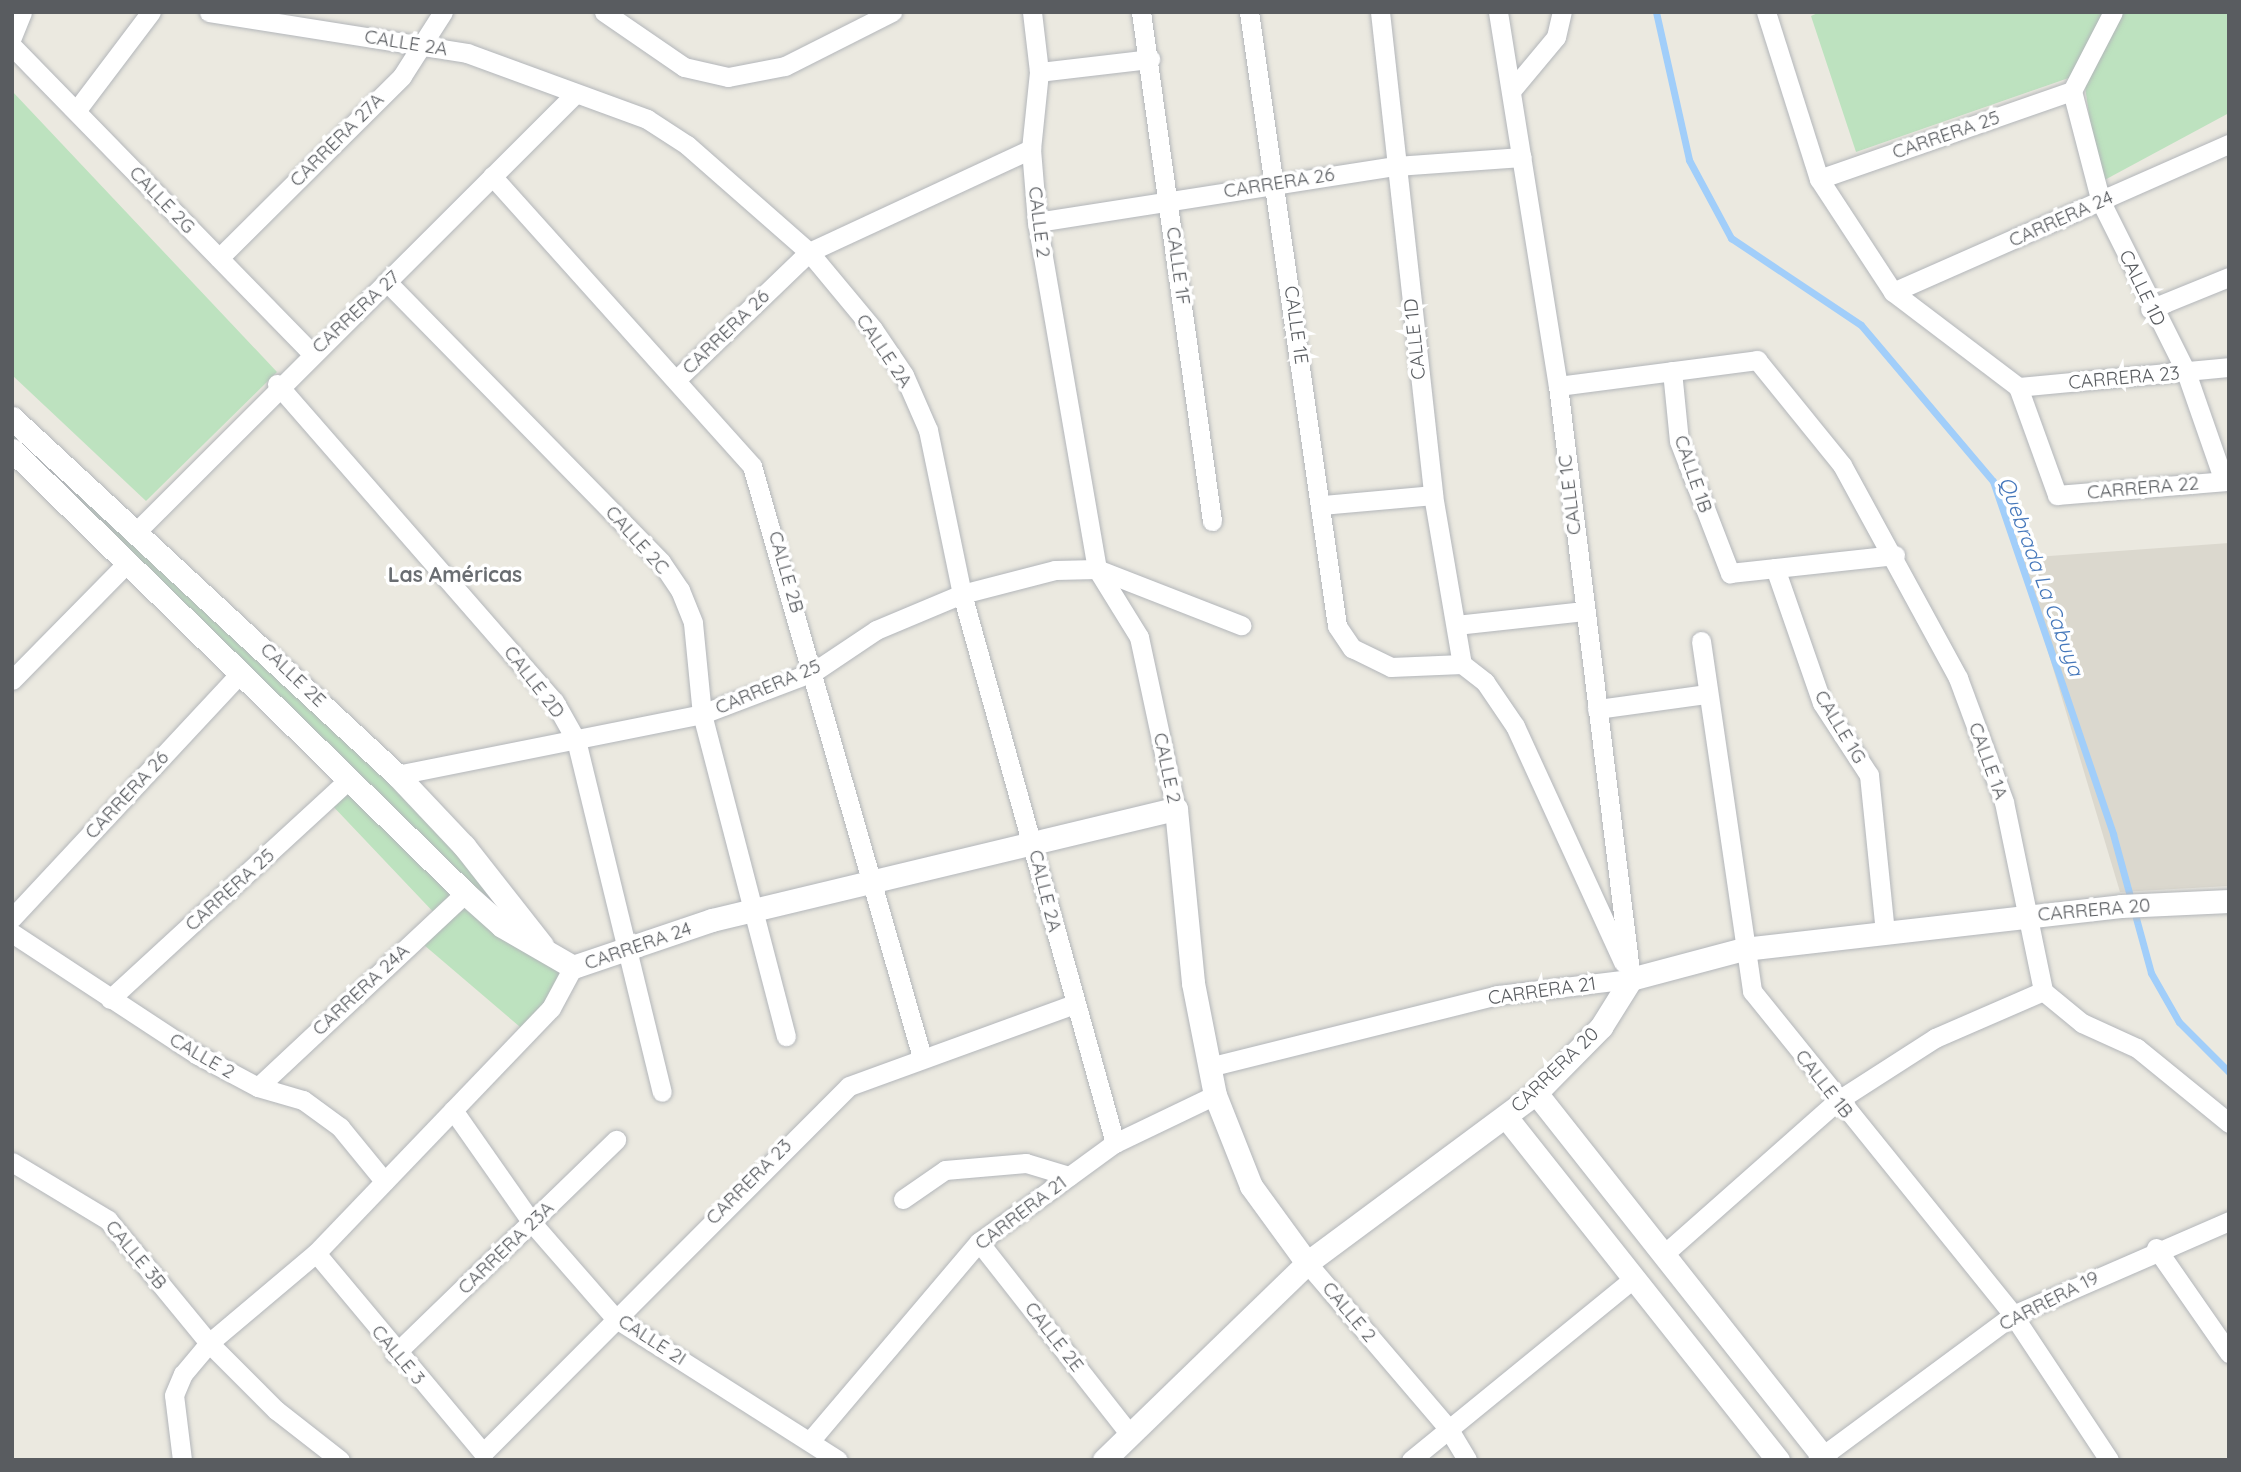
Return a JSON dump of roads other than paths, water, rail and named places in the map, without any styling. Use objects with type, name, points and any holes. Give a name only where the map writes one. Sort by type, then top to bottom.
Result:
[{"type":"street","points":[[12,37],[22,12]]},
{"type":"street","points":[[76,111],[151,12]]},
{"type":"street","name":"CALLE 2A","points":[[209,12],[251,16],[467,53],[647,119],[687,145],[809,252],[904,375],[928,430],[962,594],[1033,840],[1074,1004],[1115,1143]]},
{"type":"street","name":"CARRERA 27A","points":[[219,258],[402,76],[443,12]]},
{"type":"street","points":[[604,12],[684,67],[727,77],[785,66],[892,12]]},
{"type":"street","name":"CALLE 2","points":[[1031,12],[1039,72],[1031,149],[1037,222],[1097,569],[1139,637],[1176,809],[1209,1067],[1215,1095],[1251,1186],[1307,1263],[1448,1428],[1467,1460]]},
{"type":"street","name":"CALLE 1F","points":[[1141,12],[1170,201],[1212,521]]},
{"type":"street","name":"CALLE 1E","points":[[1249,12],[1343,638],[1391,667],[1462,664]]},
{"type":"street","name":"CALLE 1D","points":[[1380,12],[1433,495],[1462,664]]},
{"type":"street","name":"CALLE 1C","points":[[1498,12],[1558,386],[1631,979]]},
{"type":"street","points":[[1511,91],[1556,37],[1562,12]]},
{"type":"street","points":[[2072,91],[2113,12]]},
{"type":"street","points":[[1768,13],[1819,179],[1893,292],[2018,387]]},
{"type":"street","name":"CALLE 2G","points":[[12,46],[312,353]]},
{"type":"street","points":[[1039,72],[1150,59]]},
{"type":"street","name":"CALLE 1D","points":[[2072,91],[2101,202],[2150,309],[2186,372],[2227,481]]},
{"type":"street","name":"CARRERA 25","points":[[1819,179],[2072,91]]},
{"type":"street","name":"CARRERA 27","points":[[137,531],[278,384],[388,283],[575,94]]},
{"type":"street","name":"CARRERA 24","points":[[1893,292],[2229,144]]},
{"type":"street","name":"CARRERA 26","points":[[678,379],[809,252],[1031,149]]},
{"type":"street","name":"CARRERA 26","points":[[1037,222],[1396,166],[1522,157]]},
{"type":"street","name":"CALLE 2B","points":[[492,176],[678,379],[752,466],[815,671],[870,880],[921,1054]]},
{"type":"street","points":[[2150,309],[2229,277]]},
{"type":"street","name":"CALLE 2C","points":[[388,283],[661,562],[693,623],[702,714],[750,911],[786,1036]]},
{"type":"street","name":"CALLE 1A","points":[[1672,370],[1757,360],[1842,466],[1895,555],[1958,678],[2004,802],[2024,916],[2043,991]]},
{"type":"street","name":"CARRERA 23","points":[[2018,387],[2229,367]]},
{"type":"street","points":[[1558,386],[1672,370]]},
{"type":"street","name":"CALLE 1B","points":[[1672,370],[1679,441],[1730,573],[1774,568]]},
{"type":"street","name":"CALLE 2D","points":[[278,384],[554,701],[576,740],[662,1092]]},
{"type":"street","name":"CARRERA 22","points":[[2018,387],[2057,495],[2227,481]]},
{"type":"street","name":"CALLE 2E","points":[[12,418],[137,531],[397,775],[464,846],[551,956]]},
{"type":"street","name":"CALLE 2E","points":[[14,457],[128,562],[465,893],[551,956],[573,967]]},
{"type":"street","points":[[1322,505],[1433,495]]},
{"type":"street","points":[[1774,568],[1895,555]]},
{"type":"street","points":[[12,680],[128,562]]},
{"type":"street","name":"CALLE 1G","points":[[1774,568],[1822,703],[1869,775],[1885,932]]},
{"type":"street","name":"CARRERA 25","points":[[397,775],[702,714],[815,671],[876,630],[962,594],[1055,570],[1097,569],[1241,625]]},
{"type":"street","points":[[1456,625],[1584,611]]},
{"type":"street","name":"CALLE 1B","points":[[1700,640],[1752,991],[1837,1101],[2013,1315],[2109,1460]]},
{"type":"street","points":[[1462,664],[1485,682],[1515,726],[1631,979]]},
{"type":"street","name":"CARRERA 26","points":[[12,918],[241,672]]},
{"type":"street","points":[[1597,709],[1707,694]]},
{"type":"street","name":"CARRERA 25","points":[[110,999],[349,779]]},
{"type":"street","name":"CARRERA 24","points":[[182,1460],[174,1395],[209,1343],[316,1253],[551,1008],[573,967],[627,953],[750,911],[1033,840],[1176,809]]},
{"type":"street","name":"CARRERA 24A","points":[[258,1087],[465,893]]},
{"type":"street","name":"CARRERA 20","points":[[1104,1460],[1307,1263],[1536,1093],[1601,1027],[1631,979],[1744,949],[2121,906],[2229,901]]},
{"type":"street","name":"CALLE 2","points":[[12,933],[110,999],[258,1087],[303,1100],[340,1126],[384,1181]]},
{"type":"street","name":"CARRERA 21","points":[[1209,1067],[1498,995],[1631,979]]},
{"type":"street","points":[[1663,1255],[1837,1101],[1935,1038],[2043,991],[2082,1023],[2137,1048],[2229,1123]]},
{"type":"street","name":"CARRERA 23","points":[[483,1453],[849,1086],[921,1054],[1074,1004]]},
{"type":"street","points":[[1536,1093],[1822,1458]]},
{"type":"street","name":"CARRERA 21","points":[[810,1441],[979,1242],[1115,1143],[1215,1095]]},
{"type":"street","name":"CALLE 2I","points":[[453,1110],[533,1223],[615,1318],[838,1460]]},
{"type":"street","points":[[1506,1117],[1778,1460]]},
{"type":"street","name":"CARRERA 23A","points":[[395,1354],[616,1140]]},
{"type":"street","name":"CALLE 3B","points":[[12,1162],[108,1220],[209,1343]]},
{"type":"street","points":[[903,1199],[945,1170],[1026,1163],[1069,1177]]},
{"type":"street","name":"CARRERA 19","points":[[1822,1458],[2013,1315],[2156,1248],[2229,1221]]},
{"type":"street","name":"CALLE 2E","points":[[979,1242],[1129,1433]]},
{"type":"street","points":[[2156,1248],[2229,1353]]},
{"type":"street","name":"CALLE 3","points":[[316,1253],[395,1354],[483,1453]]},
{"type":"street","points":[[1411,1460],[1633,1279]]},
{"type":"street","points":[[209,1343],[276,1410],[340,1460]]},
{"type":"waterway","name":"Quebrada La Cabuya","points":[[1656,12],[1689,160],[1731,238],[1861,325],[1993,481],[2113,834],[2151,973],[2179,1022],[2229,1072]]},
{"type":"district","name":"Las Américas","points":[[455,574]]}]
